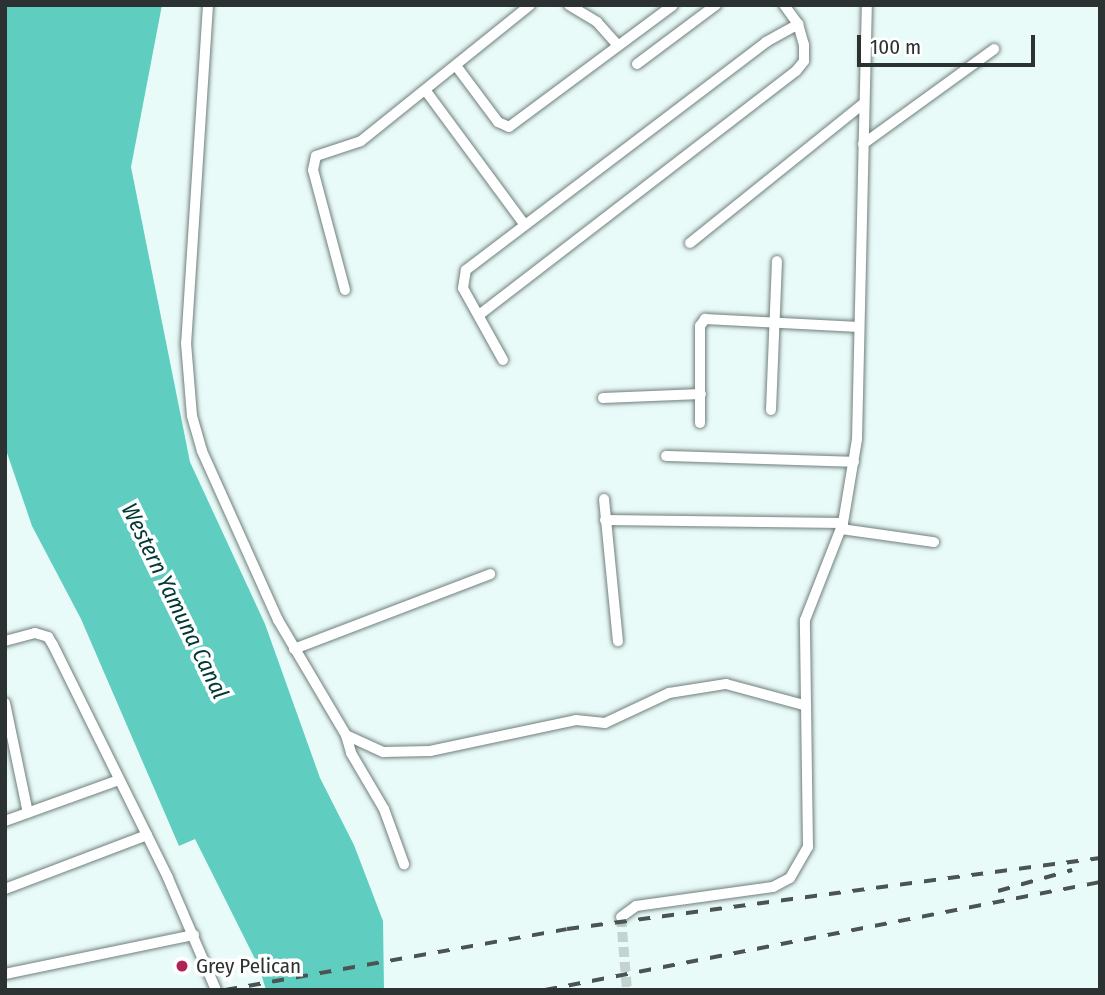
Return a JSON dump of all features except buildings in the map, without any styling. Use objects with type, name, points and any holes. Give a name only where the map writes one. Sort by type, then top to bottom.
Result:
[{"type":"street","points":[[208,5],[186,343],[192,416],[218,487],[294,649],[346,735],[351,753],[384,809],[404,864]]},
{"type":"street","points":[[345,290],[314,159],[325,150],[361,141],[457,67],[530,5]]},
{"type":"street","points":[[569,5],[597,22],[618,45]]},
{"type":"street","points":[[457,67],[498,122],[509,127],[673,5]]},
{"type":"street","points":[[637,64],[716,5]]},
{"type":"street","points":[[479,315],[796,71],[805,55],[797,24],[784,5]]},
{"type":"street","points":[[621,917],[636,906],[773,887],[790,878],[808,847],[804,705],[807,610],[842,526],[854,462],[867,5]]},
{"type":"street","points":[[503,360],[463,288],[464,273],[524,224],[766,42],[797,24]]},
{"type":"street","points":[[863,144],[994,49]]},
{"type":"street","points":[[426,91],[524,224]]},
{"type":"street","points":[[690,243],[864,103]]},
{"type":"street","points":[[771,411],[777,261]]},
{"type":"street","points":[[700,424],[704,320],[774,321],[859,327]]},
{"type":"street","points":[[603,398],[701,394]]},
{"type":"street","points":[[666,456],[854,462]]},
{"type":"street","points":[[604,499],[618,641]]},
{"type":"street","points":[[606,520],[842,526],[934,542]]},
{"type":"street","points":[[294,649],[490,574]]},
{"type":"street","points":[[5,641],[35,632],[48,637],[147,835],[194,935],[216,990]]},
{"type":"street","points":[[346,735],[383,752],[430,751],[576,720],[605,723],[668,693],[726,684],[804,705]]},
{"type":"street","points":[[5,703],[28,813]]},
{"type":"street","points":[[5,821],[119,780]]},
{"type":"street","points":[[5,889],[147,835]]},
{"type":"street","points":[[5,974],[194,935]]},
{"type":"water","name":"Western Yamuna Canal","points":[[5,5],[162,5],[131,167],[190,462],[265,624],[320,778],[354,845],[383,921],[384,990],[266,990],[259,967],[195,839],[179,846],[81,619],[32,526],[5,447]]},
{"type":"tunnel","points":[[621,917],[627,990]]},
{"type":"railway","points":[[225,990],[567,929],[1100,858]]},
{"type":"railway","points":[[998,891],[1072,870]]},
{"type":"railway","points":[[545,990],[1100,882]]},
{"type":"place","name":"Grey Pelican","points":[[182,966]]}]
